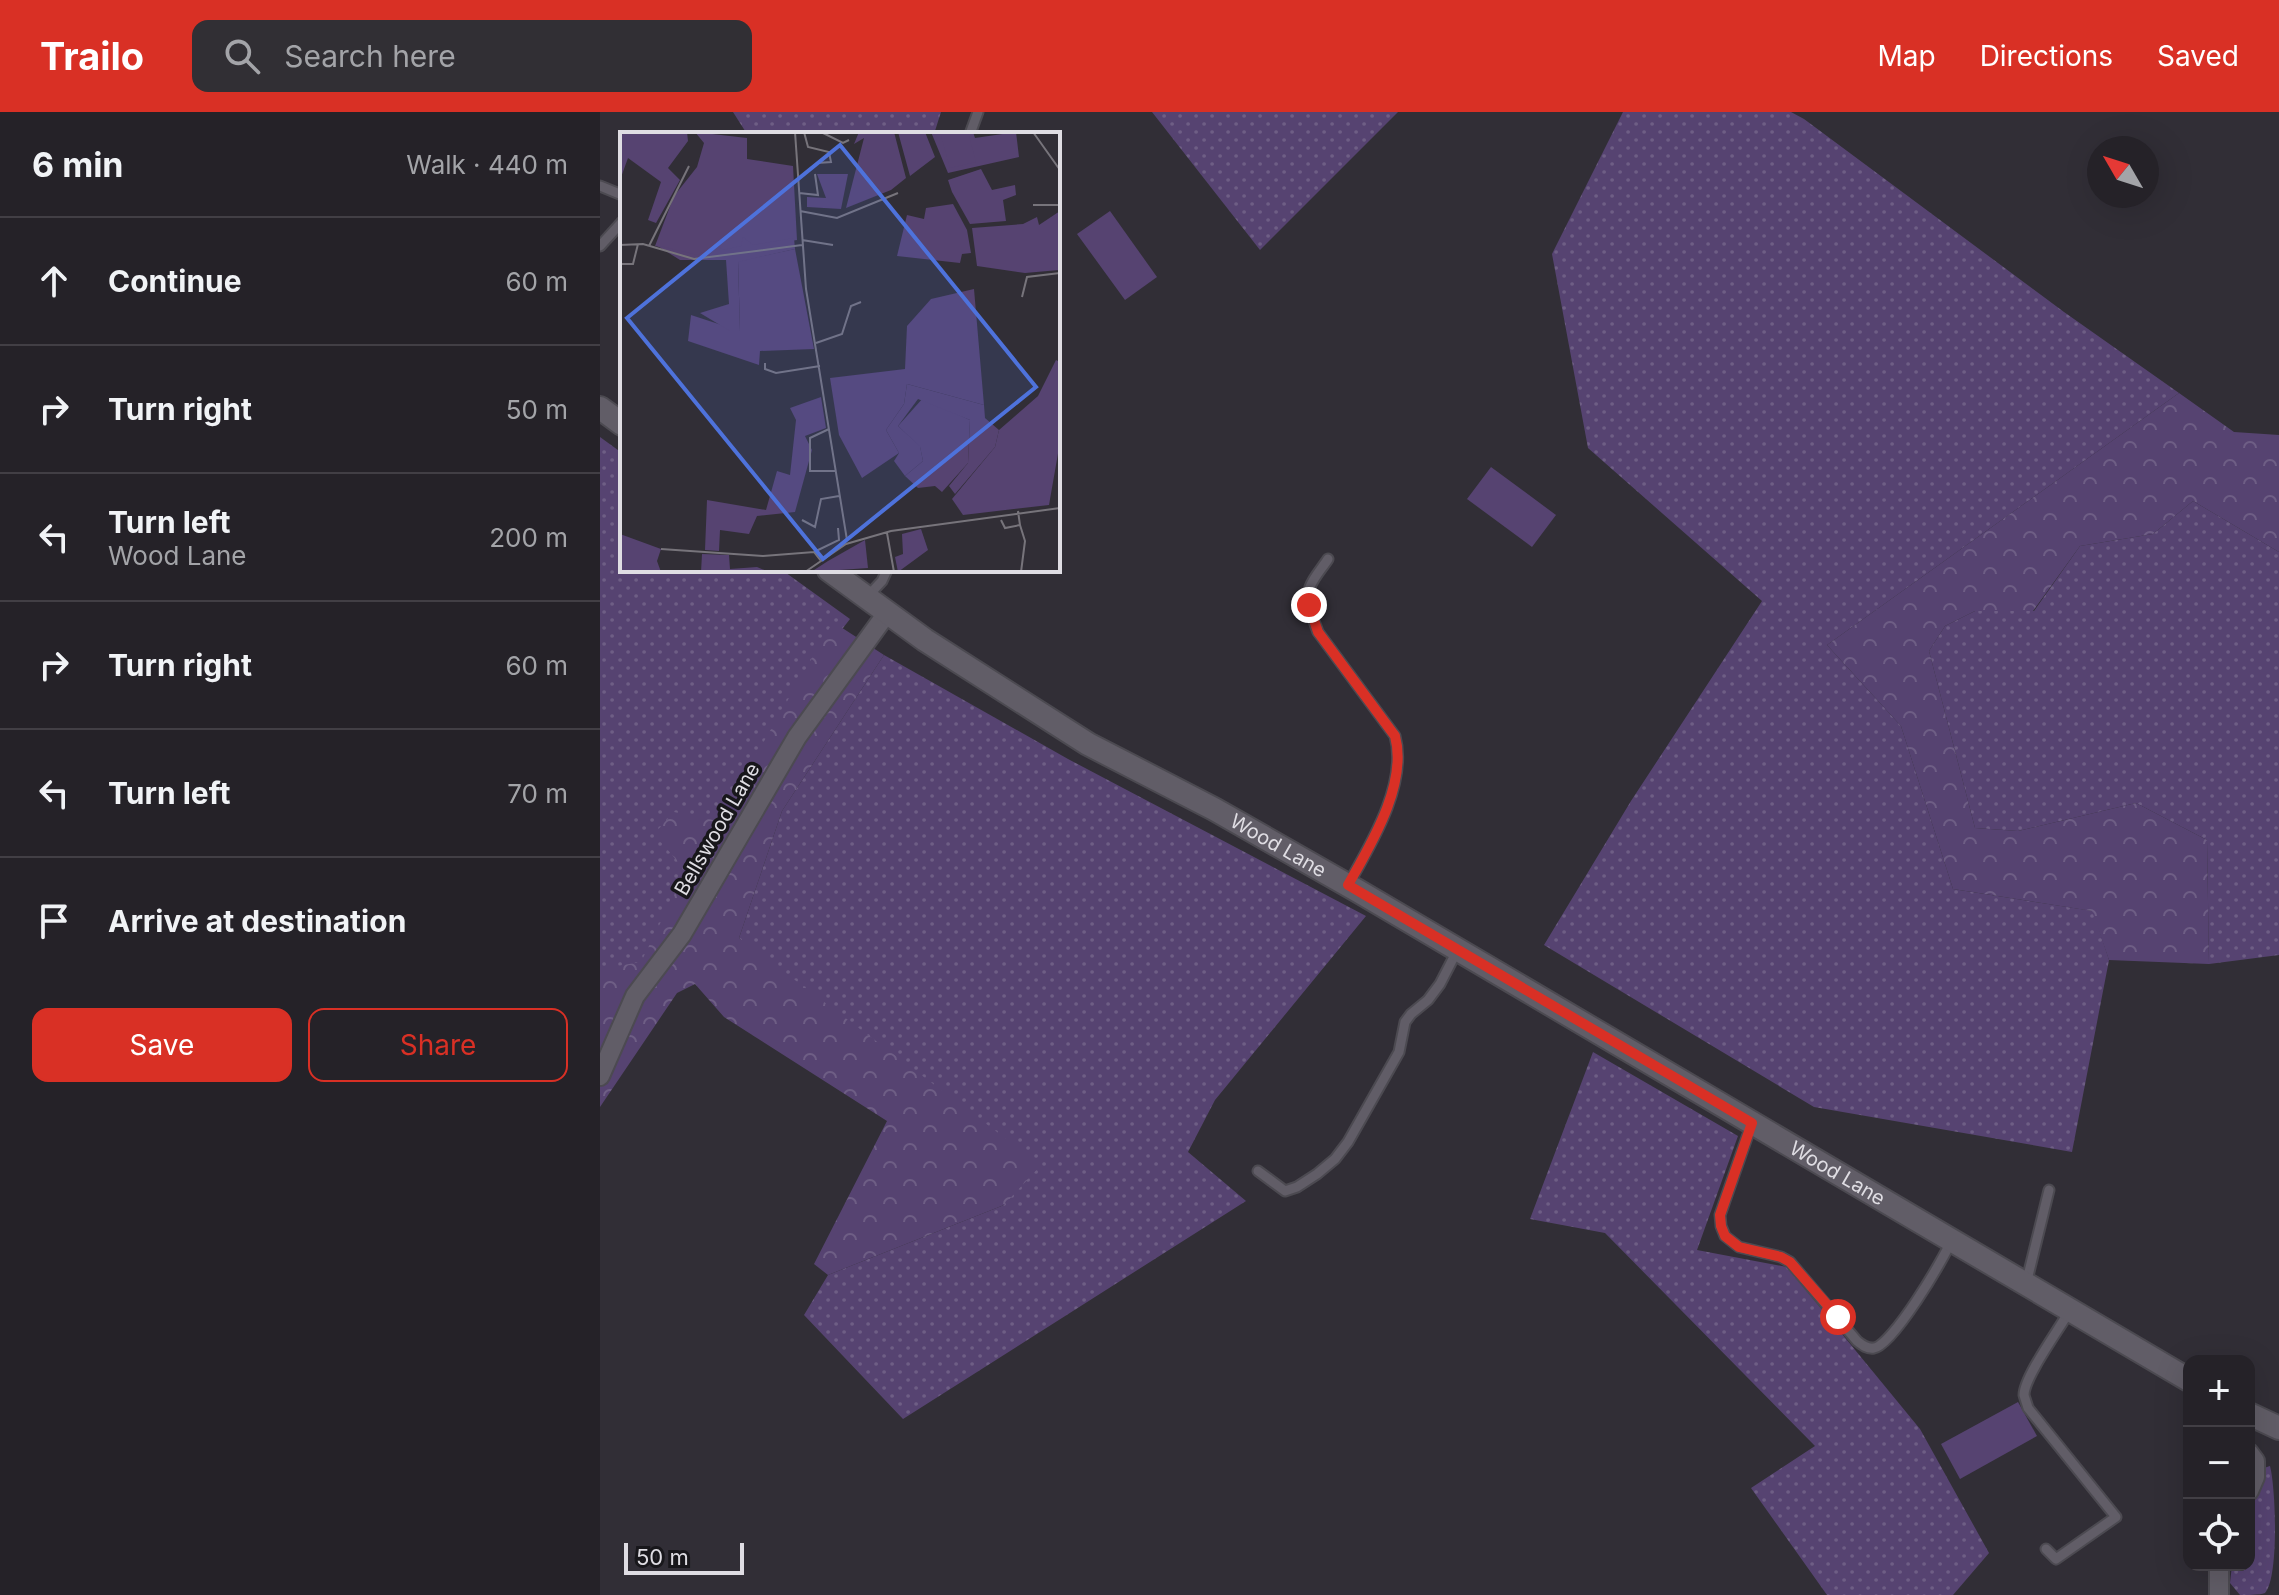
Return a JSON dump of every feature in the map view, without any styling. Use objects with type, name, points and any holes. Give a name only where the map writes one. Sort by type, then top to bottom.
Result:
[{"type":"street","points":[[600,408],[620,423]]},
{"type":"street","name":"Wood Lane","points":[[832,572],[968,669],[1088,744],[1214,809],[1348,885],[2183,1376]]},
{"type":"street","name":"Bellswood Lane","points":[[600,1076],[635,996],[682,934],[797,737],[887,613]]},
{"type":"street","points":[[2255,1417],[2279,1428]]},
{"type":"street","points":[[2219,1571],[2219,1595]]},
{"type":"lane","points":[[971,132],[978,112]]},
{"type":"lane","points":[[600,186],[620,194]]},
{"type":"lane","points":[[600,246],[620,224]]},
{"type":"lane","points":[[1328,559],[1310,587],[1309,605],[1318,632],[1395,736],[1399,750],[1389,802],[1369,848],[1348,885]]},
{"type":"lane","points":[[867,597],[886,572]]},
{"type":"lane","points":[[1258,1171],[1285,1191],[1297,1187],[1335,1159],[1348,1142],[1399,1052],[1405,1022],[1428,1000],[1458,949]]},
{"type":"lane","points":[[1752,1123],[1720,1215],[1725,1236],[1739,1247],[1790,1262],[1866,1348],[1881,1345],[1891,1335],[1936,1272],[1951,1241]]},
{"type":"lane","points":[[2026,1284],[2049,1190]]},
{"type":"lane","points":[[2046,1549],[2056,1559],[2116,1517],[2028,1408],[2024,1397],[2031,1374],[2070,1310]]},
{"type":"green space","points":[[733,112],[941,112],[935,132],[746,132]]},
{"type":"green space","points":[[1152,112],[1398,112],[1260,250]]},
{"type":"green space","points":[[1623,112],[1791,112],[2179,393],[1827,645],[1901,726],[1953,889],[2093,911],[2109,960],[2072,1152],[1814,1107],[1544,945],[1631,801],[1762,601],[1588,448],[1552,254]]},
{"type":"green space","points":[[1110,211],[1157,277],[1125,300],[1077,234]]},
{"type":"green space","points":[[2179,393],[2234,432],[2279,435],[2279,552],[2193,501],[2153,534],[2080,546],[2033,611],[1975,611],[1945,626],[1929,651],[1975,828],[2018,831],[2136,803],[2207,840],[2209,964],[2109,960],[2092,911],[1953,889],[1901,726],[1827,645]]},
{"type":"green space","points":[[600,437],[620,452],[620,572],[785,572],[850,619],[600,1045]]},
{"type":"green space","points":[[1491,467],[1556,515],[1532,547],[1467,499]]},
{"type":"green space","points":[[2193,501],[2279,552],[2279,955],[2209,964],[2207,840],[2136,803],[2018,831],[1975,828],[1929,651],[1945,626],[1975,611],[2034,611],[2080,546],[2153,534]]},
{"type":"green space","points":[[833,622],[884,655],[782,811],[739,938],[1041,1165],[1004,1205],[828,1275],[814,1264],[887,1121],[724,1017],[695,984],[677,993],[600,1107],[600,969],[641,962],[686,871],[654,834],[674,812],[718,821]]},
{"type":"green space","points":[[884,655],[1068,759],[1366,916],[1215,1100],[1188,1152],[1246,1201],[903,1419],[804,1315],[828,1275],[1004,1205],[739,938],[782,811]]},
{"type":"green space","points":[[1593,1052],[1738,1136],[1697,1250],[1787,1267],[1920,1429],[1989,1553],[1953,1595],[1827,1595],[1751,1488],[1815,1446],[1605,1233],[1530,1219]]},
{"type":"green space","points":[[2018,1402],[2037,1436],[1960,1479],[1941,1444]]},
{"type":"green space","points":[[2270,1466],[2274,1493],[2273,1570],[2265,1593],[2240,1595],[2230,1583],[2231,1571],[2255,1571],[2255,1499],[2264,1468]]},
{"type":"route","points":[[1309,605],[1318,632],[1395,736],[1399,750],[1389,802],[1369,848],[1348,885],[1752,1123],[1720,1215],[1725,1236],[1739,1247],[1790,1262],[1838,1317]]}]
